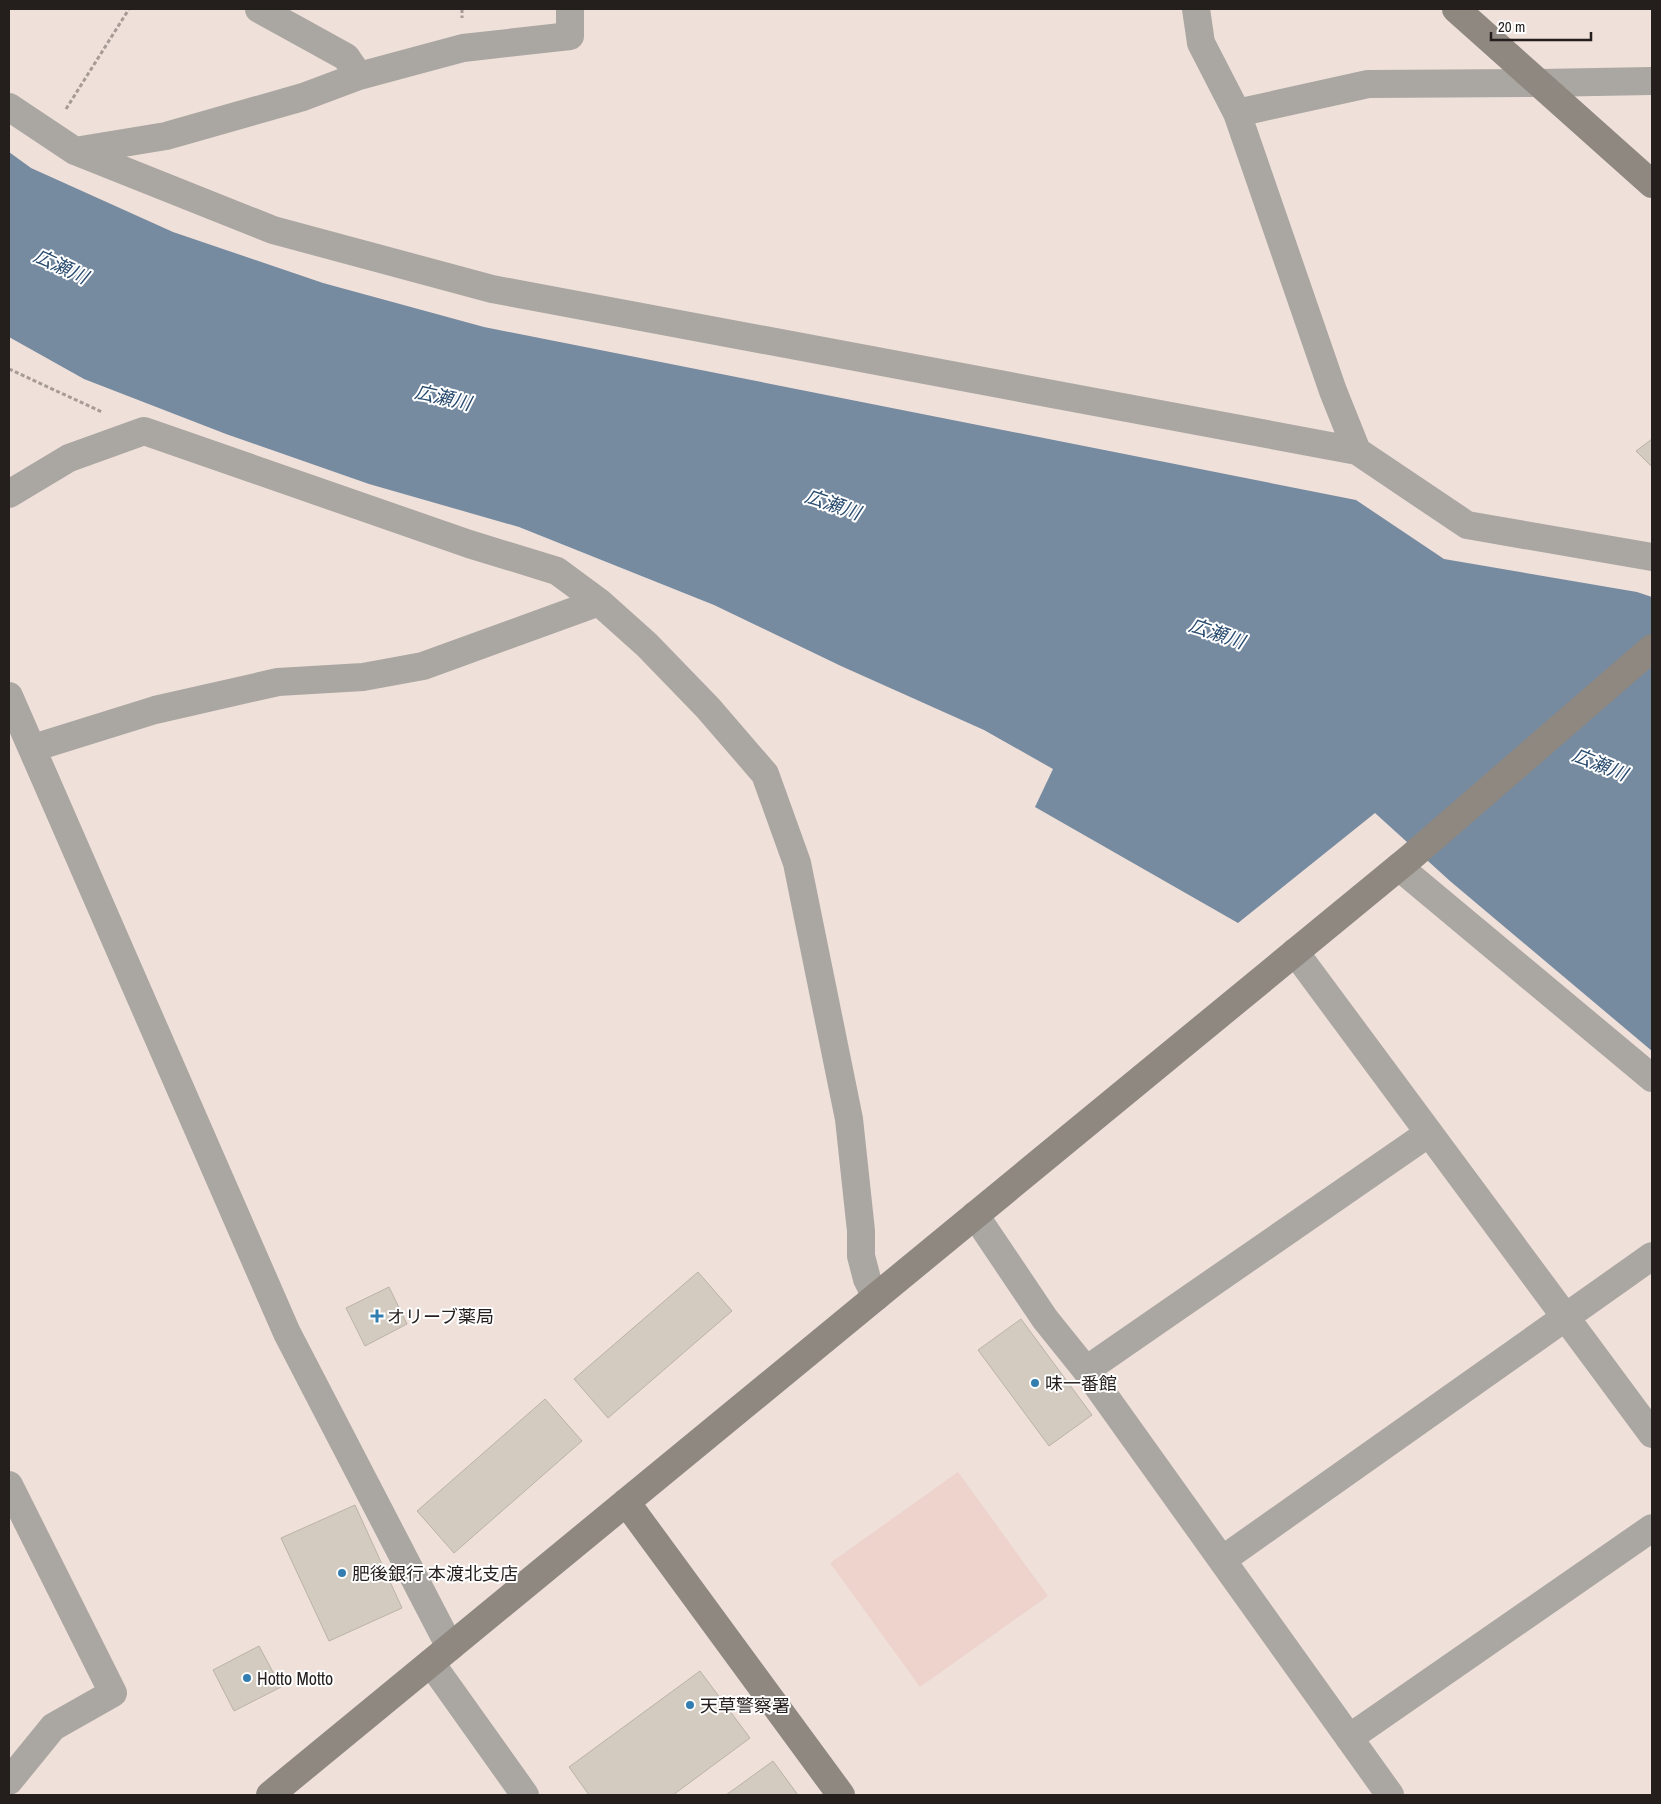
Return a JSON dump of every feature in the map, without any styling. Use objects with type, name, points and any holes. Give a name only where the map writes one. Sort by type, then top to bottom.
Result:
[{"type":"street","points":[[259,9],[346,57],[358,76]]},
{"type":"street","points":[[75,151],[166,136],[304,97],[358,76],[463,48],[570,36],[570,9]]},
{"type":"street","points":[[1196,9],[1201,43],[1237,113],[1333,392],[1357,451]]},
{"type":"street","points":[[1456,9],[1652,184]]},
{"type":"street","points":[[1237,113],[1368,84],[1540,84],[1652,81]]},
{"type":"street","points":[[9,108],[75,151],[273,230],[492,289],[1357,451],[1466,525],[1652,557]]},
{"type":"street","points":[[9,494],[69,458],[144,431],[460,540],[557,571],[599,602],[647,644],[708,708],[765,774],[797,863],[849,1119],[862,1231],[860,1256],[867,1279],[876,1297]]},
{"type":"street","points":[[33,748],[155,710],[278,682],[363,677],[423,666],[599,602]]},
{"type":"street","points":[[270,1795],[1405,862],[1652,648]]},
{"type":"street","points":[[9,696],[288,1333],[440,1655],[525,1795]]},
{"type":"street","points":[[1405,862],[1652,1078]]},
{"type":"street","points":[[1295,952],[1652,1434]]},
{"type":"street","points":[[1086,1370],[1429,1133]]},
{"type":"street","points":[[975,1215],[1046,1319],[1086,1370],[1390,1795]]},
{"type":"street","points":[[1222,1560],[1652,1256]]},
{"type":"street","points":[[9,1485],[113,1693],[53,1727],[9,1781]]},
{"type":"street","points":[[626,1502],[841,1795]]},
{"type":"street","points":[[1349,1738],[1652,1528]]},
{"type":"path","points":[[50,134],[129,9]]},
{"type":"path","points":[[9,369],[144,431]]},
{"type":"shaded area","points":[[958,1472],[1048,1596],[920,1687],[830,1563]]},
{"type":"water","name":"広瀬川","points":[[9,152],[31,168],[173,232],[323,283],[484,327],[1356,500],[1444,559],[1637,592],[1652,597],[1652,1051],[1450,881],[1375,813],[1238,923],[1035,807],[1053,769],[984,730],[841,666],[714,605],[519,527],[369,484],[226,434],[84,379],[9,337]]},
{"type":"building","points":[[1652,439],[1652,467],[1636,451]]},
{"type":"building","points":[[698,1272],[732,1311],[608,1418],[574,1379]]},
{"type":"building","name":"オリーブ薬局","points":[[389,1287],[407,1324],[365,1346],[346,1308]]},
{"type":"building","name":"味一番館","points":[[1021,1319],[1092,1415],[1049,1446],[978,1350]]},
{"type":"building","points":[[545,1399],[582,1441],[454,1553],[417,1511]]},
{"type":"building","name":"肥後銀行 本渡北支店","points":[[355,1505],[402,1608],[329,1641],[281,1538]]},
{"type":"building","name":"Hotto Motto","points":[[259,1646],[281,1687],[234,1711],[213,1670]]},
{"type":"building","name":"天草警察署","points":[[700,1671],[750,1738],[673,1795],[589,1795],[569,1767]]},
{"type":"building","name":"天草警察署","points":[[773,1761],[798,1795],[726,1795]]},
{"type":"place","name":"オリーブ薬局","points":[[377,1316]]},
{"type":"place","name":"味一番館","points":[[1035,1383]]},
{"type":"place","name":"肥後銀行 本渡北支店","points":[[342,1573]]},
{"type":"place","name":"Hotto Motto","points":[[247,1678]]},
{"type":"place","name":"天草警察署","points":[[690,1705]]}]
